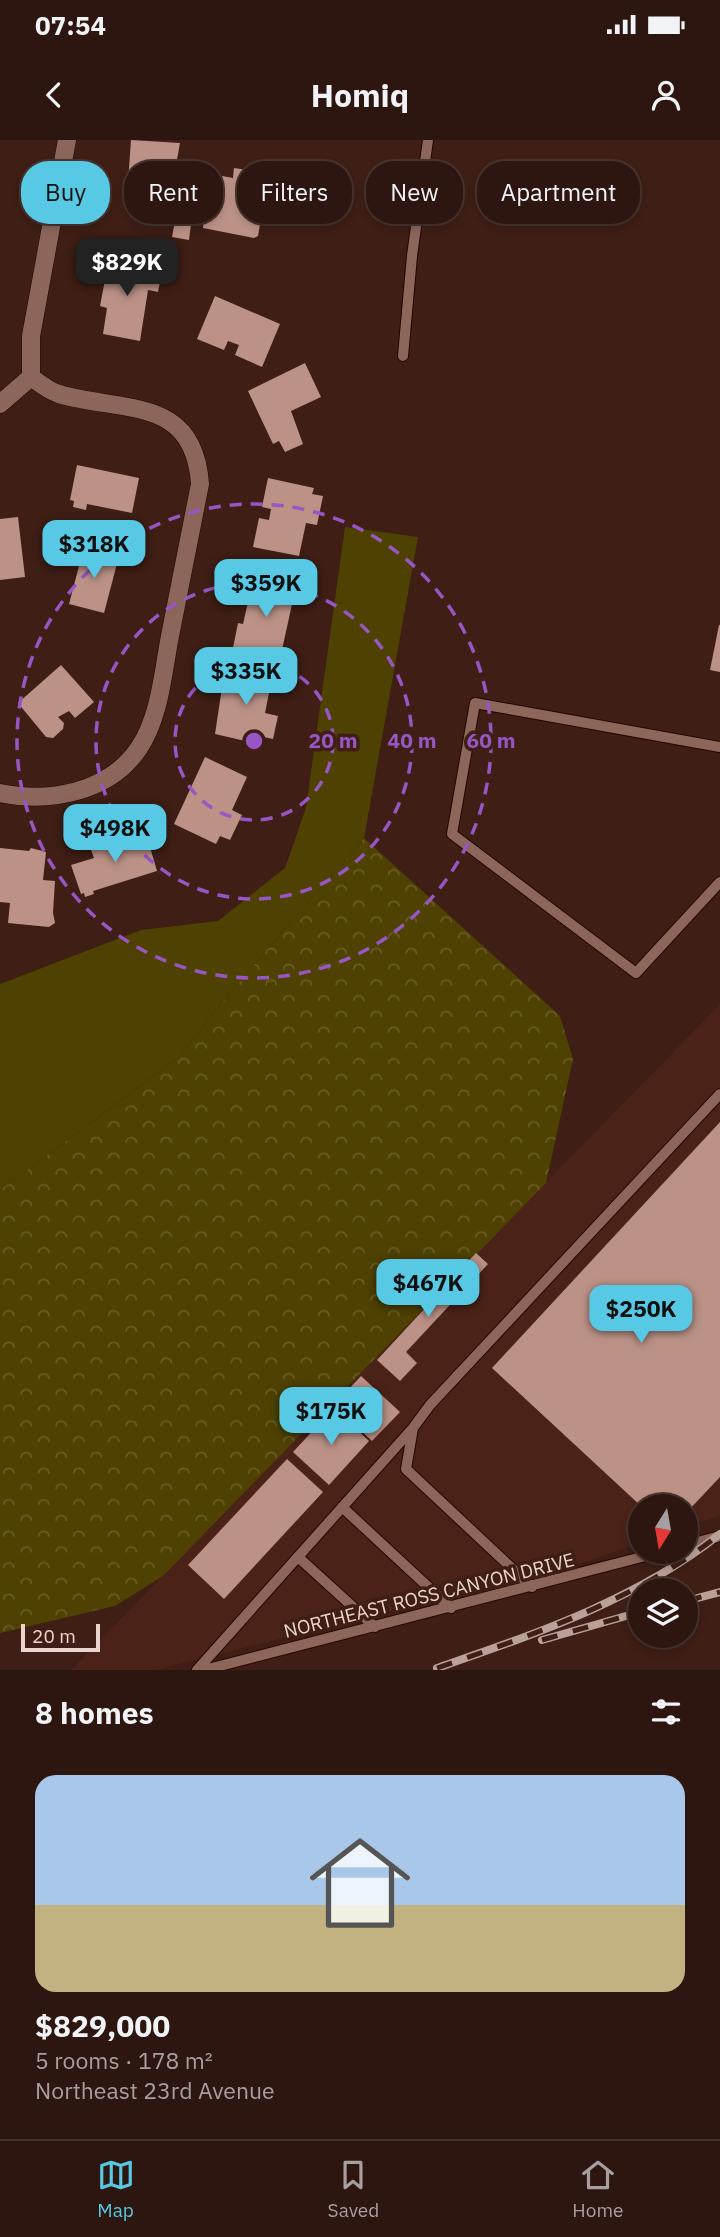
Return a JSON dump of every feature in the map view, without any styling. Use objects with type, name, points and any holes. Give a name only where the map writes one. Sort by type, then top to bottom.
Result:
[{"type":"street","points":[[31,377],[30,336],[67,140]]},
{"type":"street","points":[[0,404],[31,377]]},
{"type":"street","points":[[0,793],[22,798],[69,795],[112,776],[139,748],[157,704],[200,484],[198,463],[186,434],[154,412],[56,393],[31,377]]},
{"type":"lane","points":[[403,356],[412,256],[428,140]]},
{"type":"lane","points":[[720,747],[475,703],[452,834],[636,974],[720,882]]},
{"type":"lane","points":[[197,1670],[413,1428],[430,1405],[720,1094]]},
{"type":"lane","points":[[413,1428],[406,1469],[531,1587]]},
{"type":"lane","points":[[342,1507],[451,1608]]},
{"type":"lane","points":[[698,1542],[720,1536]]},
{"type":"lane","points":[[298,1557],[375,1628]]},
{"type":"lane","name":"NORTHEAST ROSS CANYON DRIVE","points":[[204,1670],[628,1561]]},
{"type":"shaded area","points":[[720,1004],[720,1516],[698,1523],[698,1494],[628,1494],[628,1547],[589,1561],[155,1670],[71,1670]]},
{"type":"green space","points":[[345,527],[418,537],[364,838],[227,996],[178,1058],[0,1190],[0,984],[141,930],[218,921],[285,868],[306,808]]},
{"type":"green space","points":[[364,838],[560,1016],[573,1059],[546,1183],[163,1576],[115,1606],[0,1633],[0,1190],[178,1058],[227,996]]},
{"type":"building","points":[[131,140],[180,143],[177,161],[130,161]]},
{"type":"building","points":[[234,168],[237,168],[237,224],[260,224],[258,236],[254,238],[203,228],[203,224],[223,224],[223,176],[233,178]]},
{"type":"building","points":[[174,224],[191,224],[189,240],[172,237]]},
{"type":"building","points":[[109,259],[162,271],[158,292],[148,290],[140,341],[103,334],[107,308],[100,306]]},
{"type":"building","points":[[215,296],[280,324],[262,367],[235,355],[239,345],[228,341],[224,350],[197,339]]},
{"type":"building","points":[[305,363],[321,397],[291,411],[303,444],[285,452],[279,441],[273,444],[248,391]]},
{"type":"building","points":[[77,465],[139,478],[132,513],[87,504],[86,510],[73,507],[74,501],[70,500]]},
{"type":"building","points":[[268,478],[314,488],[312,494],[323,496],[317,525],[306,523],[299,556],[253,547],[259,518],[269,520],[271,509],[262,507]]},
{"type":"building","points":[[18,517],[25,577],[0,580],[0,519]]},
{"type":"building","points":[[84,547],[119,556],[104,613],[69,604]]},
{"type":"building","points":[[264,563],[281,567],[278,581],[261,577]]},
{"type":"building","points":[[257,578],[296,586],[280,659],[233,648],[238,623],[243,624],[248,602],[252,603]]},
{"type":"building","points":[[720,625],[720,672],[710,670]]},
{"type":"building","points":[[61,665],[94,702],[75,718],[69,711],[58,717],[64,723],[63,729],[53,738],[46,737],[18,703]]},
{"type":"building","points":[[237,665],[273,673],[265,713],[278,716],[273,739],[259,736],[258,744],[215,734],[223,681],[234,680]]},
{"type":"building","points":[[205,757],[247,777],[232,810],[242,815],[230,840],[220,836],[216,844],[174,824]]},
{"type":"building","points":[[145,830],[157,871],[93,891],[94,894],[85,897],[84,893],[81,894],[71,865],[94,858],[90,847],[129,838],[128,835]]},
{"type":"building","points":[[0,848],[29,851],[31,848],[46,852],[43,880],[55,881],[55,923],[49,927],[8,923],[10,903],[0,902]]},
{"type":"building","points":[[720,1122],[720,1477],[698,1500],[698,1494],[628,1494],[492,1368]]},
{"type":"building","points":[[476,1253],[488,1264],[406,1352],[417,1363],[400,1381],[377,1360]]},
{"type":"building","points":[[361,1376],[400,1412],[372,1441],[334,1405]]},
{"type":"building","points":[[334,1408],[369,1441],[329,1485],[293,1452]]},
{"type":"building","points":[[287,1459],[323,1492],[224,1599],[188,1565]]},
{"type":"railway","points":[[437,1668],[548,1628],[620,1596],[655,1578],[720,1534]]},
{"type":"railway","points":[[698,1598],[720,1592]]},
{"type":"railway","points":[[542,1640],[628,1615]]}]
